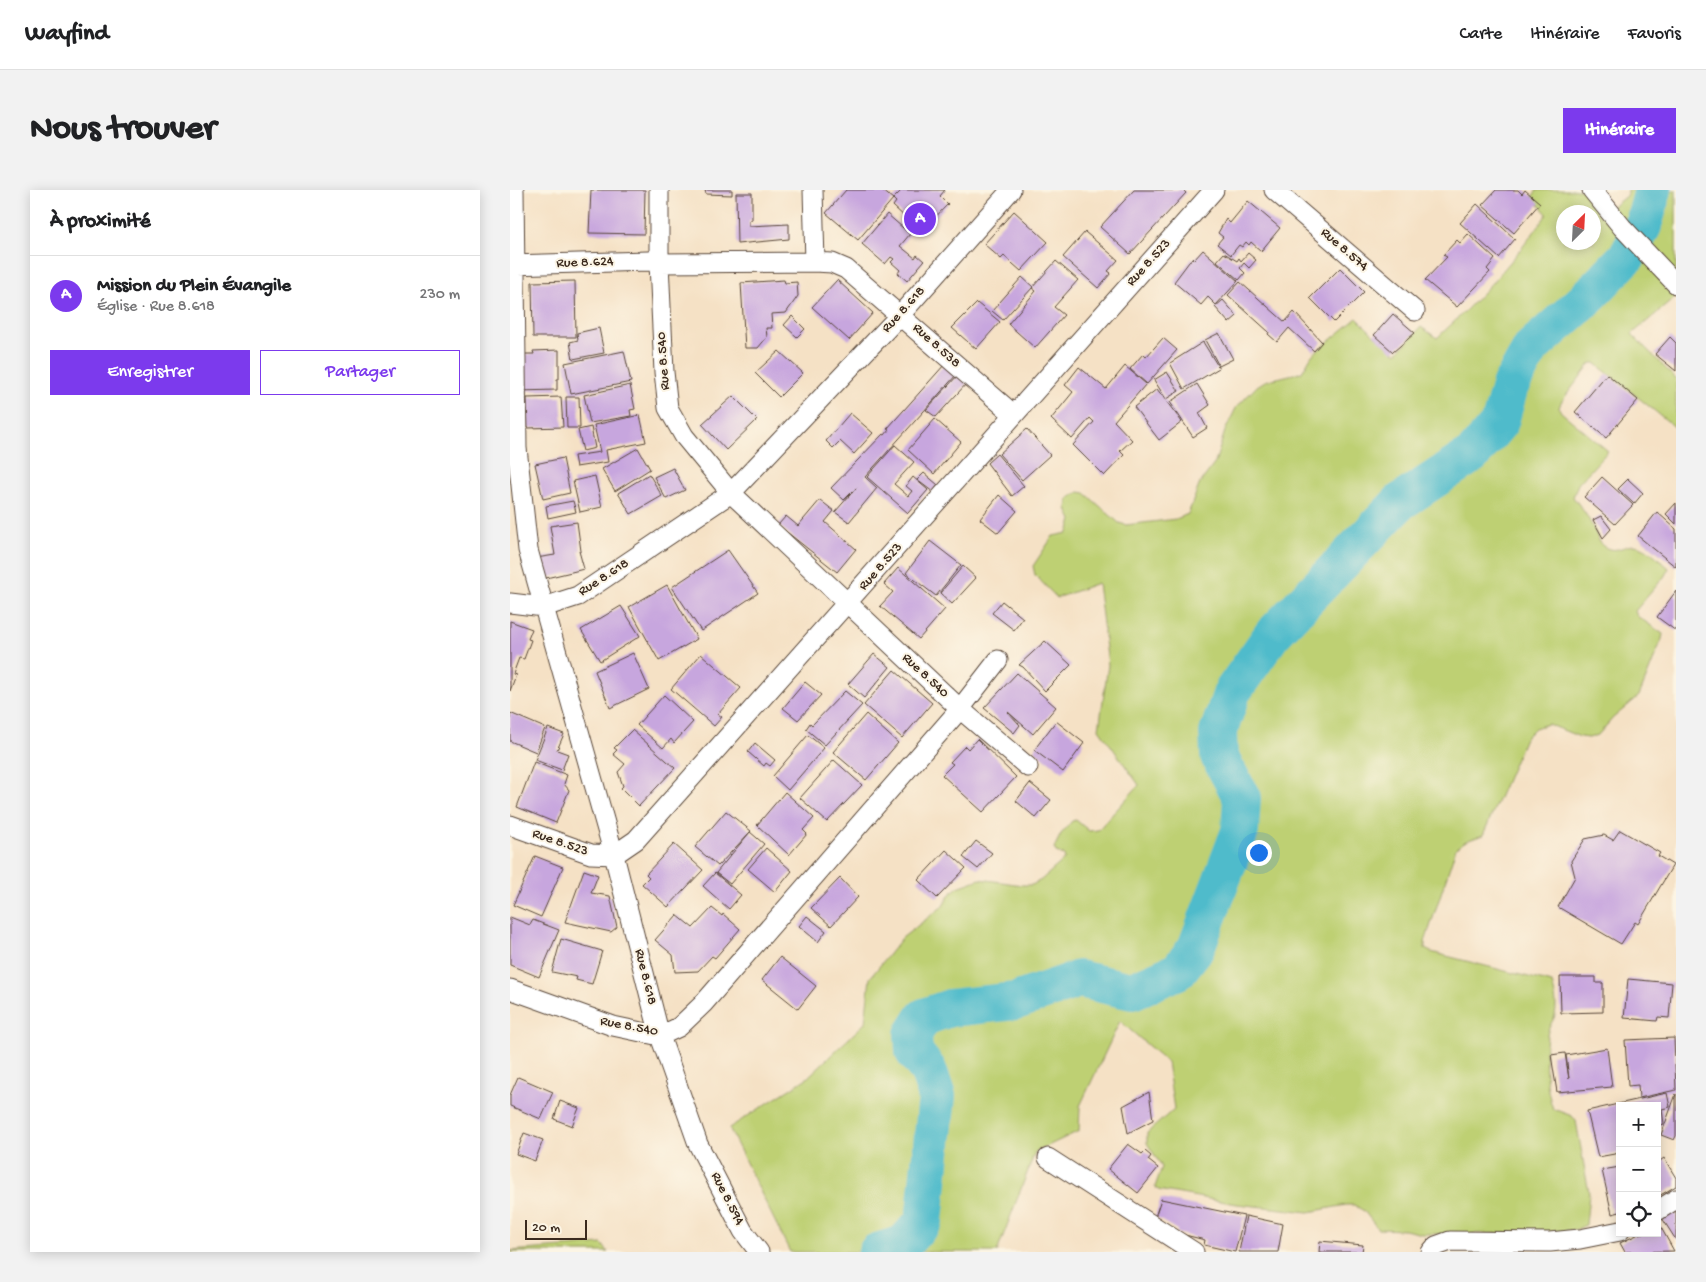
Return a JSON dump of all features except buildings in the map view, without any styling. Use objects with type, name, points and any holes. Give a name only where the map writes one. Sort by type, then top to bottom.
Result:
[{"type":"street","points":[[510,603],[544,607],[528,550],[517,448],[512,265],[514,190]]},
{"type":"street","name":"Rue 8.540","points":[[510,989],[613,1026],[660,1036],[678,1027],[703,1004],[960,709],[731,493],[684,436],[668,408],[664,372],[659,263],[659,190]]},
{"type":"street","points":[[813,190],[814,262]]},
{"type":"street","name":"Rue 8.618","points":[[698,1144],[660,1036],[614,855],[544,607],[578,596],[731,493],[901,314],[1011,190]]},
{"type":"street","name":"Rue 8.523","points":[[510,825],[591,854],[614,855],[636,840],[848,605],[1013,414],[1214,190]]},
{"type":"street","name":"Rue 8.574","points":[[1274,190],[1415,311]]},
{"type":"street","points":[[1592,190],[1622,227],[1676,284]]},
{"type":"street","name":"Rue 8.624","points":[[512,265],[648,261],[659,263]]},
{"type":"street","name":"Rue 8.538","points":[[659,263],[832,262],[846,269],[901,314],[1013,414]]},
{"type":"street","points":[[998,660],[960,709],[1028,767]]},
{"type":"street","name":"Rue 8.594","points":[[698,1144],[743,1231],[759,1252]]},
{"type":"street","points":[[1048,1158],[1174,1246],[1194,1252]]},
{"type":"street","points":[[1661,1208],[1676,1199]]},
{"type":"street","points":[[1431,1252],[1436,1246],[1450,1241],[1550,1242],[1580,1239],[1616,1232]]},
{"type":"green space","points":[[1537,190],[1584,190],[1595,205],[1556,205],[1556,250],[1601,250],[1601,214],[1602,215],[1626,196],[1628,190],[1676,190],[1676,297],[1632,334],[1676,379],[1676,428],[1595,363],[1591,363],[1561,402],[1559,408],[1561,412],[1608,451],[1578,484],[1573,497],[1589,519],[1600,543],[1611,549],[1633,545],[1643,547],[1669,568],[1664,577],[1635,611],[1637,616],[1663,634],[1639,696],[1613,718],[1598,735],[1589,738],[1580,737],[1548,724],[1535,728],[1525,738],[1483,835],[1466,841],[1456,848],[1425,942],[1425,949],[1552,983],[1556,1009],[1547,1036],[1545,1063],[1547,1082],[1553,1109],[1572,1116],[1576,1121],[1589,1193],[1586,1225],[1575,1230],[1531,1233],[1423,1234],[1405,1230],[1378,1229],[1364,1211],[1354,1205],[1309,1212],[1237,1204],[1158,1190],[1155,1187],[1162,1167],[1147,1143],[1147,1133],[1174,1109],[1167,1062],[1120,1021],[1080,1106],[1079,1131],[1035,1152],[997,1252],[790,1252],[729,1128],[807,1078],[865,1023],[870,978],[902,938],[943,906],[950,894],[958,887],[980,879],[1022,885],[1032,885],[1041,880],[1065,859],[1064,855],[1056,852],[1054,848],[1061,834],[1072,821],[1076,820],[1089,831],[1098,830],[1139,785],[1099,729],[1108,665],[1098,583],[1057,598],[1035,575],[1033,566],[1053,536],[1068,533],[1072,520],[1067,509],[1068,499],[1079,492],[1085,493],[1119,523],[1126,525],[1176,519],[1188,514],[1200,483],[1215,463],[1225,431],[1236,408],[1257,386],[1265,381],[1302,372],[1312,355],[1357,318],[1374,335],[1397,353],[1421,327],[1437,338],[1495,279],[1547,214],[1532,197]]},
{"type":"green space","points":[[602,1244],[608,1252],[510,1252],[510,1251]]},
{"type":"waterway","points":[[877,1252],[903,1244],[924,1221],[937,1096],[928,1070],[914,1052],[913,1034],[924,1017],[950,1008],[1016,1001],[1079,979],[1132,991],[1178,971],[1196,948],[1240,831],[1242,798],[1219,756],[1218,733],[1232,692],[1272,635],[1400,502],[1473,454],[1500,422],[1510,386],[1532,347],[1584,301],[1628,255],[1643,226],[1653,190]]},
{"type":"place","name":"Mission du Plein Évangile","points":[[920,219]]}]
